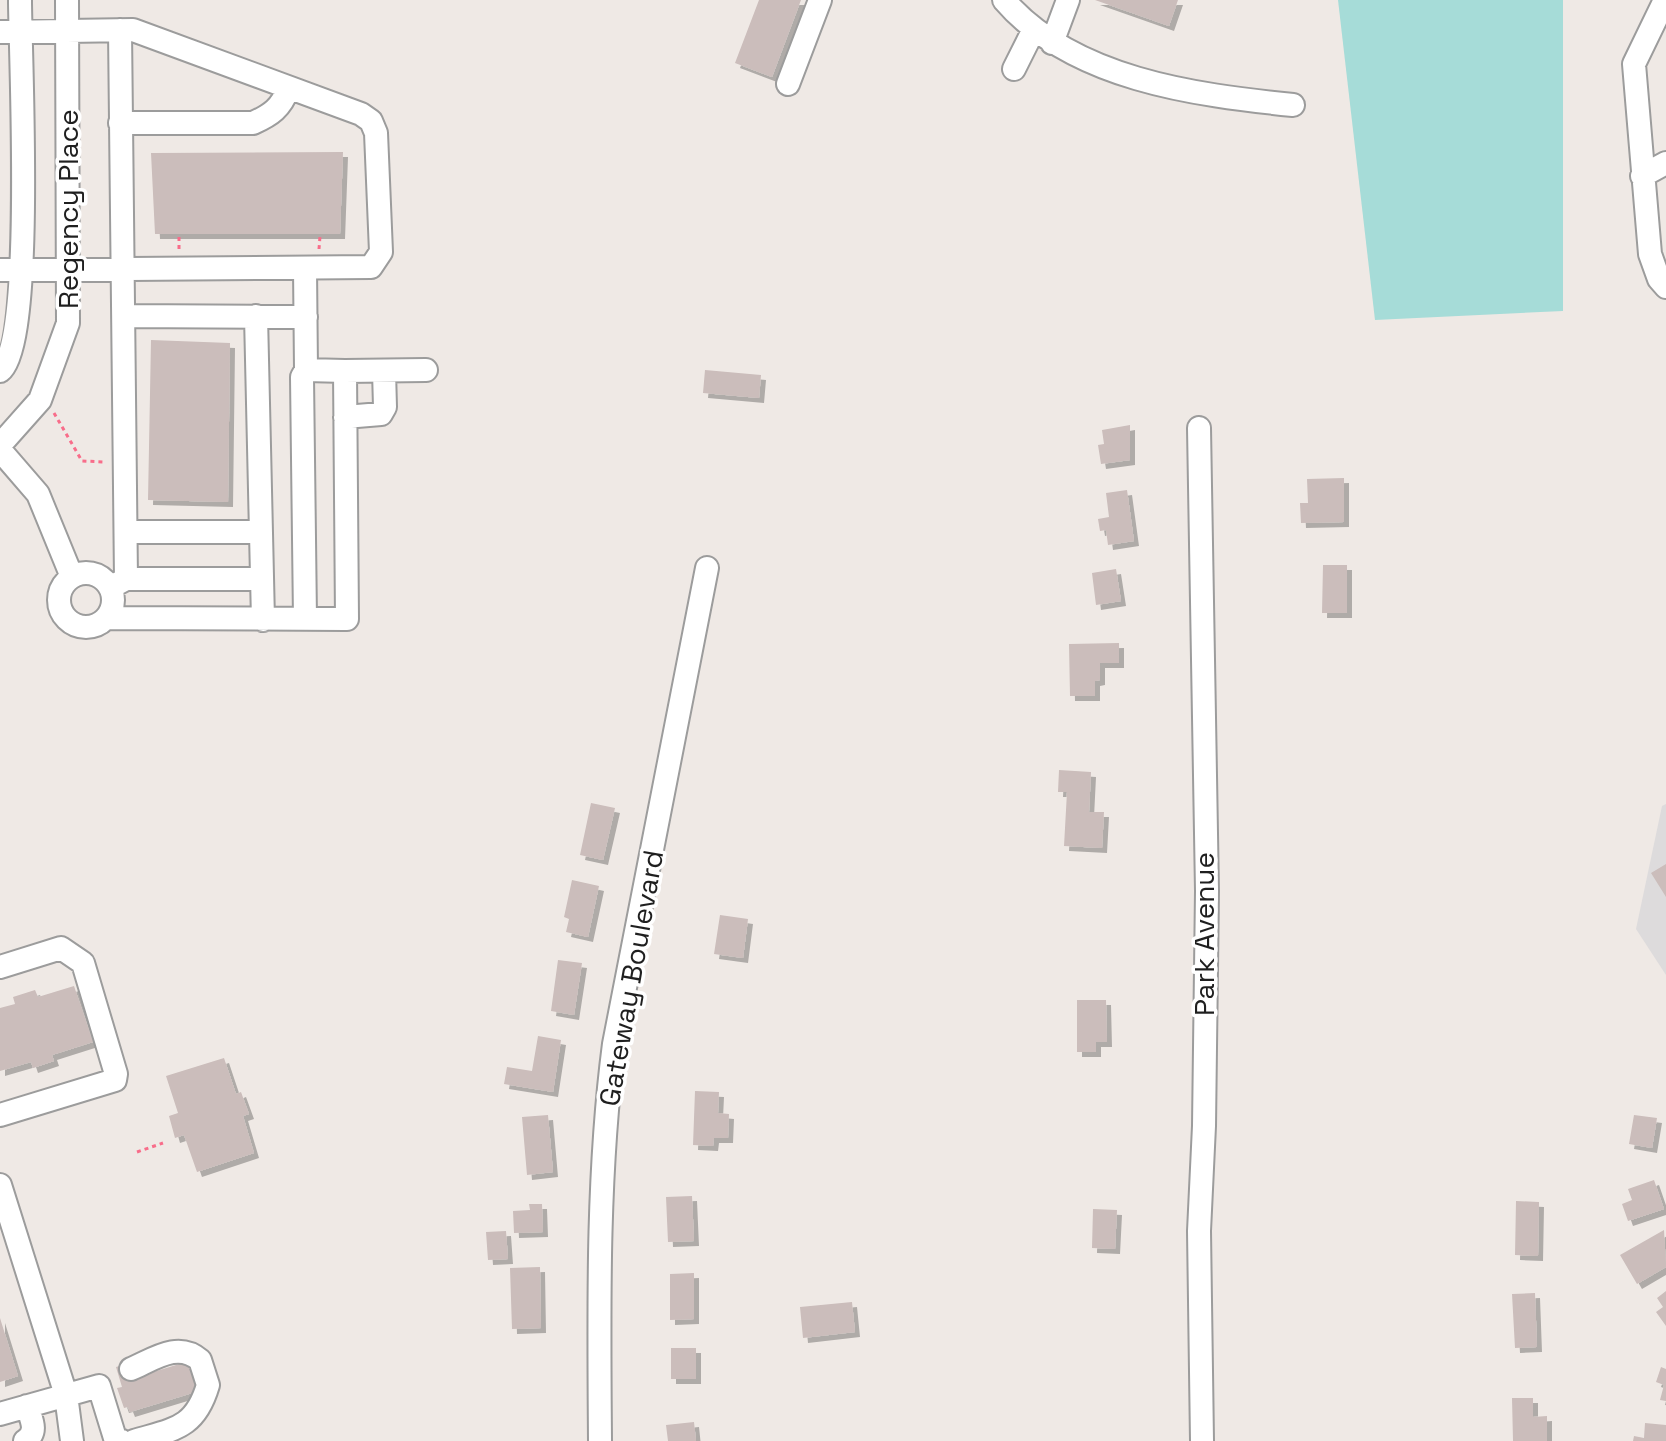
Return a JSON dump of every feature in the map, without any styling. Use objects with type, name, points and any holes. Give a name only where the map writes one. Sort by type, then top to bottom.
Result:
[{"type":"street","points":[[0,371],[12,357],[23,271],[10,32],[20,0]]},
{"type":"street","name":"Regency Place","points":[[0,448],[40,400],[68,323],[67,0]]},
{"type":"street","points":[[788,84],[820,0]]},
{"type":"street","points":[[1004,0],[1052,43],[1089,62],[1228,99],[1293,105]]},
{"type":"street","points":[[1052,43],[1068,0]]},
{"type":"street","points":[[1664,6],[1634,64],[1650,254],[1659,279],[1666,287]]},
{"type":"street","points":[[1014,69],[1034,29]]},
{"type":"street","points":[[120,30],[120,272],[124,316],[126,532],[118,583],[107,618],[99,624],[81,627],[65,617],[61,609],[60,591],[72,577],[89,573],[118,583],[262,579]]},
{"type":"street","points":[[0,270],[120,272],[312,260],[371,267],[381,252],[376,133],[371,121],[361,114],[133,30],[10,32]]},
{"type":"street","points":[[120,123],[253,123],[276,110],[288,89]]},
{"type":"street","points":[[1642,176],[1666,163]]},
{"type":"street","points":[[305,619],[302,377],[306,370],[306,317],[312,260]]},
{"type":"street","points":[[124,316],[306,317]]},
{"type":"street","points":[[256,316],[263,620]]},
{"type":"street","points":[[306,370],[426,370]]},
{"type":"street","points":[[107,618],[347,619],[345,371]]},
{"type":"street","points":[[345,417],[381,414],[385,407],[384,371]]},
{"type":"street","name":"Park Avenue","points":[[1199,428],[1207,891],[1204,1126],[1199,1231],[1202,1441]]},
{"type":"street","points":[[0,448],[38,494],[72,577]]},
{"type":"street","points":[[126,532],[261,532]]},
{"type":"street","name":"Gateway Boulevard","points":[[600,1441],[600,1306],[607,1094],[614,1044],[707,568]]},
{"type":"street","points":[[0,967],[61,948],[83,963],[116,1074],[115,1080],[0,1115]]},
{"type":"street","points":[[0,1185],[8,1237],[66,1395],[72,1441]]},
{"type":"street","points":[[0,1414],[99,1386],[171,1351],[183,1350],[200,1360],[208,1385],[195,1415],[184,1426],[134,1441]]},
{"type":"street","points":[[99,1386],[115,1438],[122,1441]]},
{"type":"street","points":[[25,1441],[34,1428],[27,1406]]},
{"type":"path","points":[[312,260],[320,236]]},
{"type":"path","points":[[54,413],[82,461],[105,462]]},
{"type":"path","points":[[137,1152],[163,1143]]},
{"type":"shaded area","points":[[1666,804],[1666,975],[1636,929],[1662,806]]},
{"type":"water","points":[[1338,0],[1563,0],[1563,311],[1375,320]]},
{"type":"building","points":[[759,0],[801,0],[772,77],[735,63]]},
{"type":"building","points":[[1095,0],[1178,0],[1169,26]]},
{"type":"building","points":[[343,152],[340,234],[155,234],[151,153]]},
{"type":"building","points":[[151,340],[230,343],[228,502],[148,500]]},
{"type":"building","points":[[705,370],[761,375],[759,398],[703,393]]},
{"type":"building","points":[[1130,425],[1130,460],[1101,464],[1098,445],[1104,444],[1102,430]]},
{"type":"building","points":[[1344,478],[1344,522],[1301,523],[1300,503],[1308,503],[1307,479]]},
{"type":"building","points":[[1127,490],[1134,541],[1108,545],[1106,530],[1100,531],[1098,519],[1109,517],[1106,493]]},
{"type":"building","points":[[1323,565],[1347,565],[1347,613],[1322,613]]},
{"type":"building","points":[[1116,569],[1121,601],[1096,605],[1092,573]]},
{"type":"building","points":[[1119,643],[1119,663],[1100,663],[1100,680],[1095,681],[1095,696],[1070,696],[1069,644]]},
{"type":"building","points":[[1059,770],[1091,772],[1089,812],[1104,812],[1102,848],[1064,846],[1067,792],[1058,792]]},
{"type":"building","points":[[591,803],[615,808],[603,860],[580,855]]},
{"type":"building","points":[[1666,864],[1666,897],[1651,873]]},
{"type":"building","points":[[572,880],[599,886],[588,937],[566,932],[569,919],[564,917]]},
{"type":"building","points":[[720,915],[748,919],[743,958],[714,954]]},
{"type":"building","points":[[558,960],[582,963],[574,1015],[551,1011]]},
{"type":"building","points":[[74,986],[93,1042],[52,1055],[54,1061],[33,1068],[31,1062],[0,1071],[0,1008],[15,1004],[13,997],[35,990],[38,997]]},
{"type":"building","points":[[1077,1000],[1106,1000],[1107,1042],[1096,1042],[1096,1052],[1077,1052]]},
{"type":"building","points":[[538,1036],[561,1040],[553,1092],[504,1084],[507,1067],[532,1071]]},
{"type":"building","points":[[224,1058],[236,1094],[241,1092],[249,1114],[243,1116],[254,1153],[197,1172],[184,1135],[175,1138],[169,1116],[178,1113],[166,1076]]},
{"type":"building","points":[[695,1091],[719,1092],[718,1113],[729,1114],[728,1138],[714,1138],[713,1146],[693,1145]]},
{"type":"building","points":[[548,1115],[553,1172],[527,1175],[522,1117]]},
{"type":"building","points":[[1634,1115],[1657,1118],[1652,1148],[1629,1144]]},
{"type":"building","points":[[1654,1180],[1664,1209],[1628,1221],[1622,1204],[1632,1200],[1628,1189]]},
{"type":"building","points":[[692,1196],[694,1241],[668,1242],[666,1197]]},
{"type":"building","points":[[1516,1201],[1539,1202],[1538,1256],[1515,1255]]},
{"type":"building","points":[[529,1204],[542,1204],[543,1232],[514,1233],[513,1211],[530,1210]]},
{"type":"building","points":[[1093,1209],[1117,1210],[1115,1249],[1092,1248]]},
{"type":"building","points":[[1664,1230],[1666,1267],[1637,1284],[1620,1255]]},
{"type":"building","points":[[506,1231],[508,1259],[488,1260],[486,1232]]},
{"type":"building","points":[[540,1267],[541,1328],[512,1329],[510,1268]]},
{"type":"building","points":[[694,1273],[694,1319],[670,1320],[670,1274]]},
{"type":"building","points":[[1666,1291],[1666,1326],[1656,1312],[1663,1307],[1657,1298]]},
{"type":"building","points":[[1535,1293],[1537,1347],[1515,1348],[1512,1294]]},
{"type":"building","points":[[852,1302],[855,1332],[803,1338],[800,1307]]},
{"type":"building","points":[[0,1318],[18,1376],[0,1382]]},
{"type":"building","points":[[671,1348],[696,1348],[696,1379],[671,1379]]},
{"type":"building","points":[[189,1361],[199,1391],[130,1412],[128,1407],[124,1408],[117,1388],[122,1387],[116,1367],[130,1363],[134,1378]]},
{"type":"building","points":[[1661,1367],[1666,1369],[1666,1401],[1660,1400],[1664,1385],[1656,1382]]},
{"type":"building","points":[[1512,1398],[1533,1398],[1533,1417],[1547,1416],[1547,1441],[1513,1441]]},
{"type":"building","points":[[694,1422],[696,1441],[668,1441],[666,1425]]},
{"type":"building","points":[[1645,1423],[1666,1425],[1666,1441],[1633,1441],[1634,1436],[1644,1438]]}]
